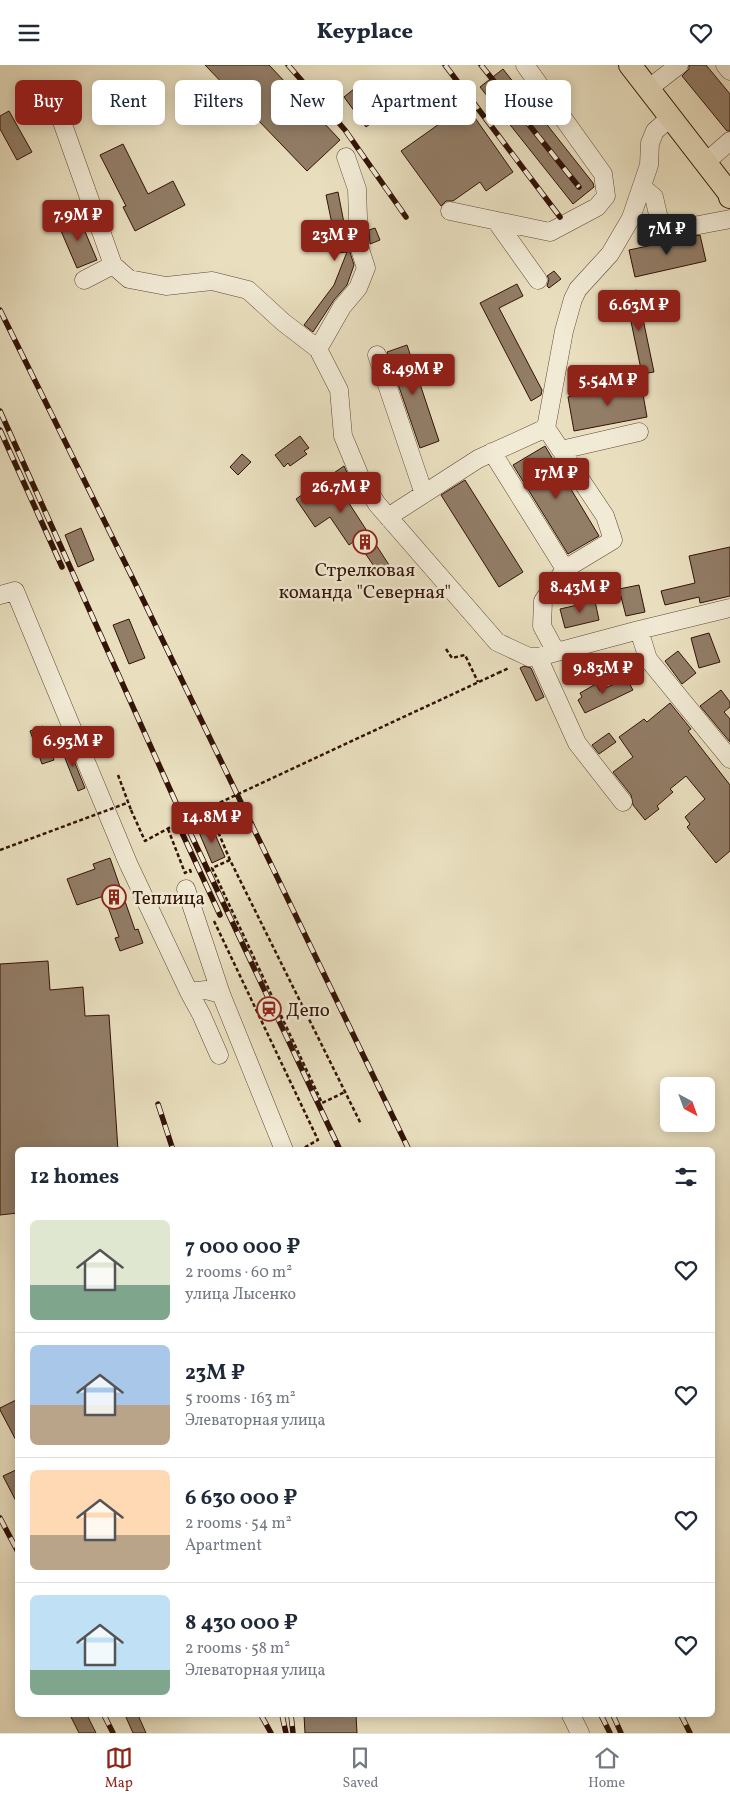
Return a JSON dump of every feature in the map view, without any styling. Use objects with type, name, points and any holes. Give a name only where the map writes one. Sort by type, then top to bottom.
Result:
[{"type":"main road","points":[[630,65],[730,194]]},
{"type":"street","points":[[450,211],[550,232],[597,207],[606,196],[603,174],[524,65]]},
{"type":"street","points":[[648,89],[679,65]]},
{"type":"street","points":[[725,65],[730,71]]},
{"type":"street","points":[[556,652],[542,626],[543,601],[565,569],[613,540],[604,516],[546,428],[564,331],[573,299],[578,289],[610,253],[632,218],[649,165],[650,143],[655,131],[671,117]]},
{"type":"street","points":[[63,125],[113,265],[128,279],[166,286],[212,281],[248,290],[283,322],[318,349],[339,390],[343,436],[361,479],[377,504],[497,642],[529,657],[538,657],[730,608]]},
{"type":"street","points":[[706,162],[730,141]]},
{"type":"street","points":[[318,349],[342,307],[358,288],[366,269],[358,245],[357,189],[346,157]]},
{"type":"street","points":[[642,187],[654,197],[662,232],[730,219]]},
{"type":"street","points":[[496,221],[538,280]]},
{"type":"street","points":[[84,280],[113,265]]},
{"type":"street","points":[[377,355],[424,494]]},
{"type":"street","points":[[388,517],[478,459],[546,428]]},
{"type":"street","points":[[561,450],[639,432]]},
{"type":"street","points":[[492,452],[565,569]]},
{"type":"street","points":[[0,595],[15,591],[128,863],[201,1014],[218,1055]]},
{"type":"street","points":[[639,630],[648,659],[730,759]]},
{"type":"street","points":[[538,657],[577,743],[623,802]]},
{"type":"street","points":[[190,884],[221,994],[283,1147]]},
{"type":"street","points":[[189,992],[206,990],[221,994]]},
{"type":"street","points":[[572,1717],[580,1733]]},
{"type":"path","points":[[446,649],[452,658],[465,655],[478,682]]},
{"type":"path","points":[[118,775],[127,803],[145,841],[208,808],[509,668]]},
{"type":"path","points":[[0,850],[127,803]]},
{"type":"path","points":[[208,808],[230,860],[361,1124]]},
{"type":"path","points":[[168,829],[183,870],[185,873],[190,871],[190,884]]},
{"type":"path","points":[[230,860],[212,867],[322,1103],[345,1092]]},
{"type":"path","points":[[210,913],[318,1140],[305,1147]]},
{"type":"building","points":[[205,65],[269,65],[283,80],[271,80],[271,125],[326,125],[340,140],[307,171],[261,123],[261,80],[219,80]]},
{"type":"building","points":[[689,65],[706,65],[730,94],[730,131],[727,131],[682,76],[689,69]]},
{"type":"building","points":[[503,69],[512,80],[489,80]]},
{"type":"building","points":[[486,82],[486,95],[480,87]]},
{"type":"building","points":[[353,90],[353,109],[344,97]]},
{"type":"building","points":[[9,111],[15,125],[17,125],[32,152],[17,160],[0,129],[0,116]]},
{"type":"building","points":[[476,119],[513,172],[486,191],[480,182],[453,201],[446,201],[441,206],[401,151],[438,125],[476,125]]},
{"type":"building","points":[[510,125],[547,125],[593,183],[594,187],[573,204]]},
{"type":"building","points":[[123,144],[148,194],[173,181],[185,205],[135,231],[123,207],[126,206],[100,155]]},
{"type":"building","points":[[338,192],[354,265],[347,285],[334,300],[313,332],[304,325],[334,285],[347,252],[338,253],[326,195]]},
{"type":"building","points":[[78,215],[97,260],[77,268],[58,224]]},
{"type":"building","points":[[375,228],[380,240],[370,244],[369,230]]},
{"type":"building","points":[[700,235],[706,261],[635,277],[629,250]]},
{"type":"building","points":[[554,271],[561,279],[549,288],[547,286],[549,279],[547,276]]},
{"type":"building","points":[[517,284],[523,296],[499,308],[542,390],[541,395],[531,401],[480,303]]},
{"type":"building","points":[[637,290],[654,372],[642,374],[625,293]]},
{"type":"building","points":[[407,345],[439,441],[420,448],[387,352]]},
{"type":"building","points":[[641,383],[647,417],[574,431],[568,397]]},
{"type":"building","points":[[300,436],[309,448],[304,451],[307,454],[290,466],[288,463],[284,467],[275,455]]},
{"type":"building","points":[[545,446],[599,536],[568,554],[513,465]]},
{"type":"building","points":[[242,454],[251,462],[238,475],[230,467]]},
{"type":"building","points":[[344,466],[355,490],[345,497],[391,568],[380,575],[356,540],[349,545],[330,517],[315,527],[296,499]]},
{"type":"building","points":[[465,480],[523,572],[499,587],[441,495]]},
{"type":"building","points":[[81,528],[94,560],[78,567],[65,535]]},
{"type":"building","points":[[730,547],[730,596],[700,603],[699,597],[665,605],[661,591],[695,583],[689,556]]},
{"type":"building","points":[[639,585],[645,612],[626,616],[619,589]]},
{"type":"building","points":[[595,601],[599,620],[565,628],[560,609]]},
{"type":"building","points":[[129,619],[145,658],[129,664],[113,625]]},
{"type":"building","points":[[709,633],[720,662],[699,668],[691,638]]},
{"type":"building","points":[[678,651],[696,673],[682,684],[665,661]]},
{"type":"building","points":[[524,666],[531,668],[544,697],[536,701],[520,668]]},
{"type":"building","points":[[626,678],[633,690],[585,713],[578,700],[582,697],[580,693],[596,684],[600,691]]},
{"type":"building","points":[[721,690],[730,702],[730,707],[724,712],[730,719],[730,742],[700,706]]},
{"type":"building","points":[[670,703],[691,729],[688,731],[730,785],[730,851],[716,863],[687,827],[690,824],[685,817],[705,799],[686,776],[670,789],[673,792],[657,806],[659,809],[645,820],[633,805],[631,795],[613,772],[633,757],[619,737],[644,719],[647,722]]},
{"type":"building","points":[[43,726],[54,760],[42,764],[30,731]]},
{"type":"building","points":[[609,733],[616,742],[599,754],[592,745]]},
{"type":"building","points":[[68,746],[85,788],[78,791],[61,748]]},
{"type":"building","points":[[211,825],[225,857],[212,863],[198,830]]},
{"type":"building","name":"Теплица","points":[[110,858],[135,930],[138,929],[143,943],[120,951],[115,938],[119,937],[104,896],[77,905],[67,879],[95,869],[93,864]]},
{"type":"building","points":[[48,961],[50,990],[83,987],[85,1016],[109,1015],[118,1147],[15,1147],[15,1213],[0,1215],[0,964]]},
{"type":"building","points":[[15,1400],[15,1438],[0,1410],[0,1408]]},
{"type":"building","points":[[15,1470],[15,1499],[3,1476]]},
{"type":"building","points":[[71,1717],[88,1717],[96,1733],[79,1733]]},
{"type":"building","points":[[126,1717],[139,1717],[146,1733],[133,1733]]},
{"type":"building","points":[[304,1717],[356,1717],[357,1733],[305,1733]]},
{"type":"railway","points":[[288,65],[345,130],[406,217]]},
{"type":"railway","points":[[445,65],[560,217]]},
{"type":"railway","points":[[481,65],[579,187]]},
{"type":"railway","points":[[0,310],[134,581],[408,1147]]},
{"type":"railway","points":[[0,411],[177,805],[339,1147]]},
{"type":"railway","points":[[0,430],[62,567]]},
{"type":"railway","points":[[177,822],[220,915]]},
{"type":"railway","points":[[158,1104],[172,1147]]},
{"type":"railway","points":[[0,1518],[15,1546]]},
{"type":"railway","points":[[105,1717],[113,1733]]},
{"type":"railway","points":[[262,1717],[271,1733]]},
{"type":"railway","points":[[282,1717],[286,1733]]},
{"type":"railway","points":[[291,1717],[293,1733]]},
{"type":"railway","points":[[602,1717],[610,1733]]},
{"type":"railway","points":[[614,1717],[621,1733]]},
{"type":"railway","points":[[682,1717],[690,1733]]},
{"type":"place","name":"Стрелковая команда \"Северная\"","points":[[365,542]]},
{"type":"place","name":"Теплица","points":[[114,897]]},
{"type":"place","name":"Депо","points":[[269,1009]]}]
